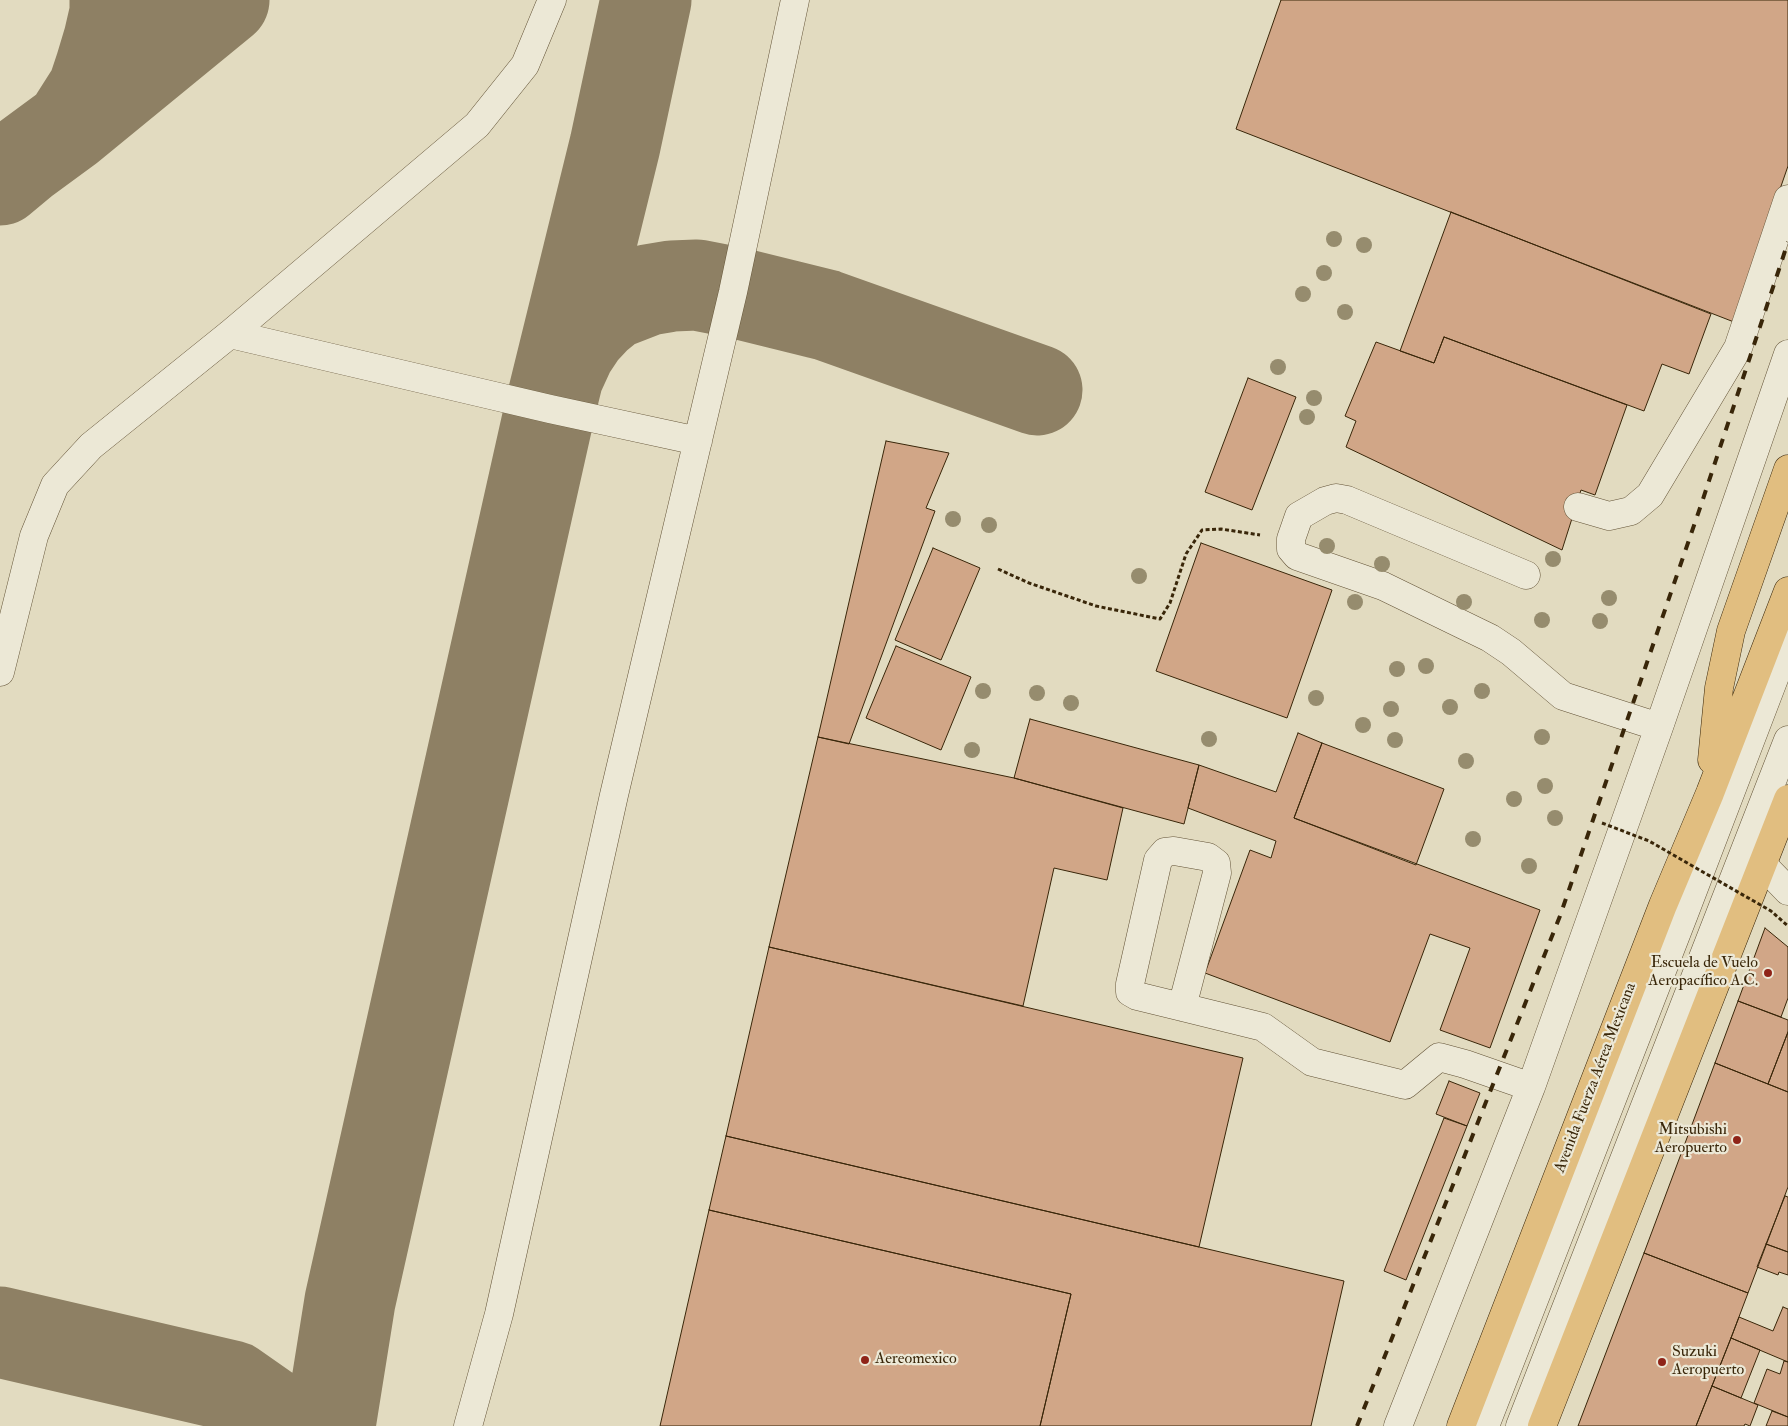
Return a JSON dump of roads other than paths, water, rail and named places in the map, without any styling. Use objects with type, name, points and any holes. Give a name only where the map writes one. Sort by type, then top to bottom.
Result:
[{"type":"main road","points":[[1710,794],[1720,688],[1731,631],[1788,469]]},
{"type":"main road","name":"Avenida Fuerza Aérea Mexicana","points":[[1461,1426],[1663,905],[1710,794],[1788,591]]},
{"type":"main road","points":[[1542,1426],[1773,849],[1788,798]]},
{"type":"street","points":[[0,672],[34,536],[55,485],[92,446],[230,334],[476,125],[525,65],[552,0]]},
{"type":"street","points":[[468,1426],[499,1314],[614,795],[733,292],[795,0]]},
{"type":"street","points":[[1578,507],[1609,516],[1631,511],[1650,495],[1738,348],[1788,199]]},
{"type":"street","points":[[230,334],[550,409],[698,441]]},
{"type":"street","points":[[1398,1426],[1531,1087],[1659,727],[1788,354]]},
{"type":"street","points":[[1526,575],[1347,500],[1336,498],[1325,501],[1299,516],[1290,540],[1290,549],[1297,556],[1383,586],[1490,638],[1511,652],[1563,696],[1659,727]]},
{"type":"street","points":[[1485,1426],[1688,905],[1788,642]]},
{"type":"street","points":[[1520,1426],[1788,740]]},
{"type":"street","points":[[1773,849],[1788,891]]},
{"type":"street","points":[[1182,1007],[1217,873],[1216,863],[1208,857],[1174,851],[1165,852],[1158,860],[1130,984],[1130,992],[1137,996],[1263,1027],[1312,1062],[1405,1085],[1439,1058],[1456,1061],[1531,1087]]},
{"type":"railway","points":[[1357,1426],[1560,916],[1702,502],[1788,242]]},
{"type":"place","name":"Escuela de Vuelo Aeropacífico A.C.","points":[[1768,973]]},
{"type":"place","name":"Mitsubishi Aeropuerto","points":[[1737,1140]]},
{"type":"place","name":"Aereomexico","points":[[865,1360]]},
{"type":"place","name":"Suzuki Aeropuerto","points":[[1662,1362]]}]
